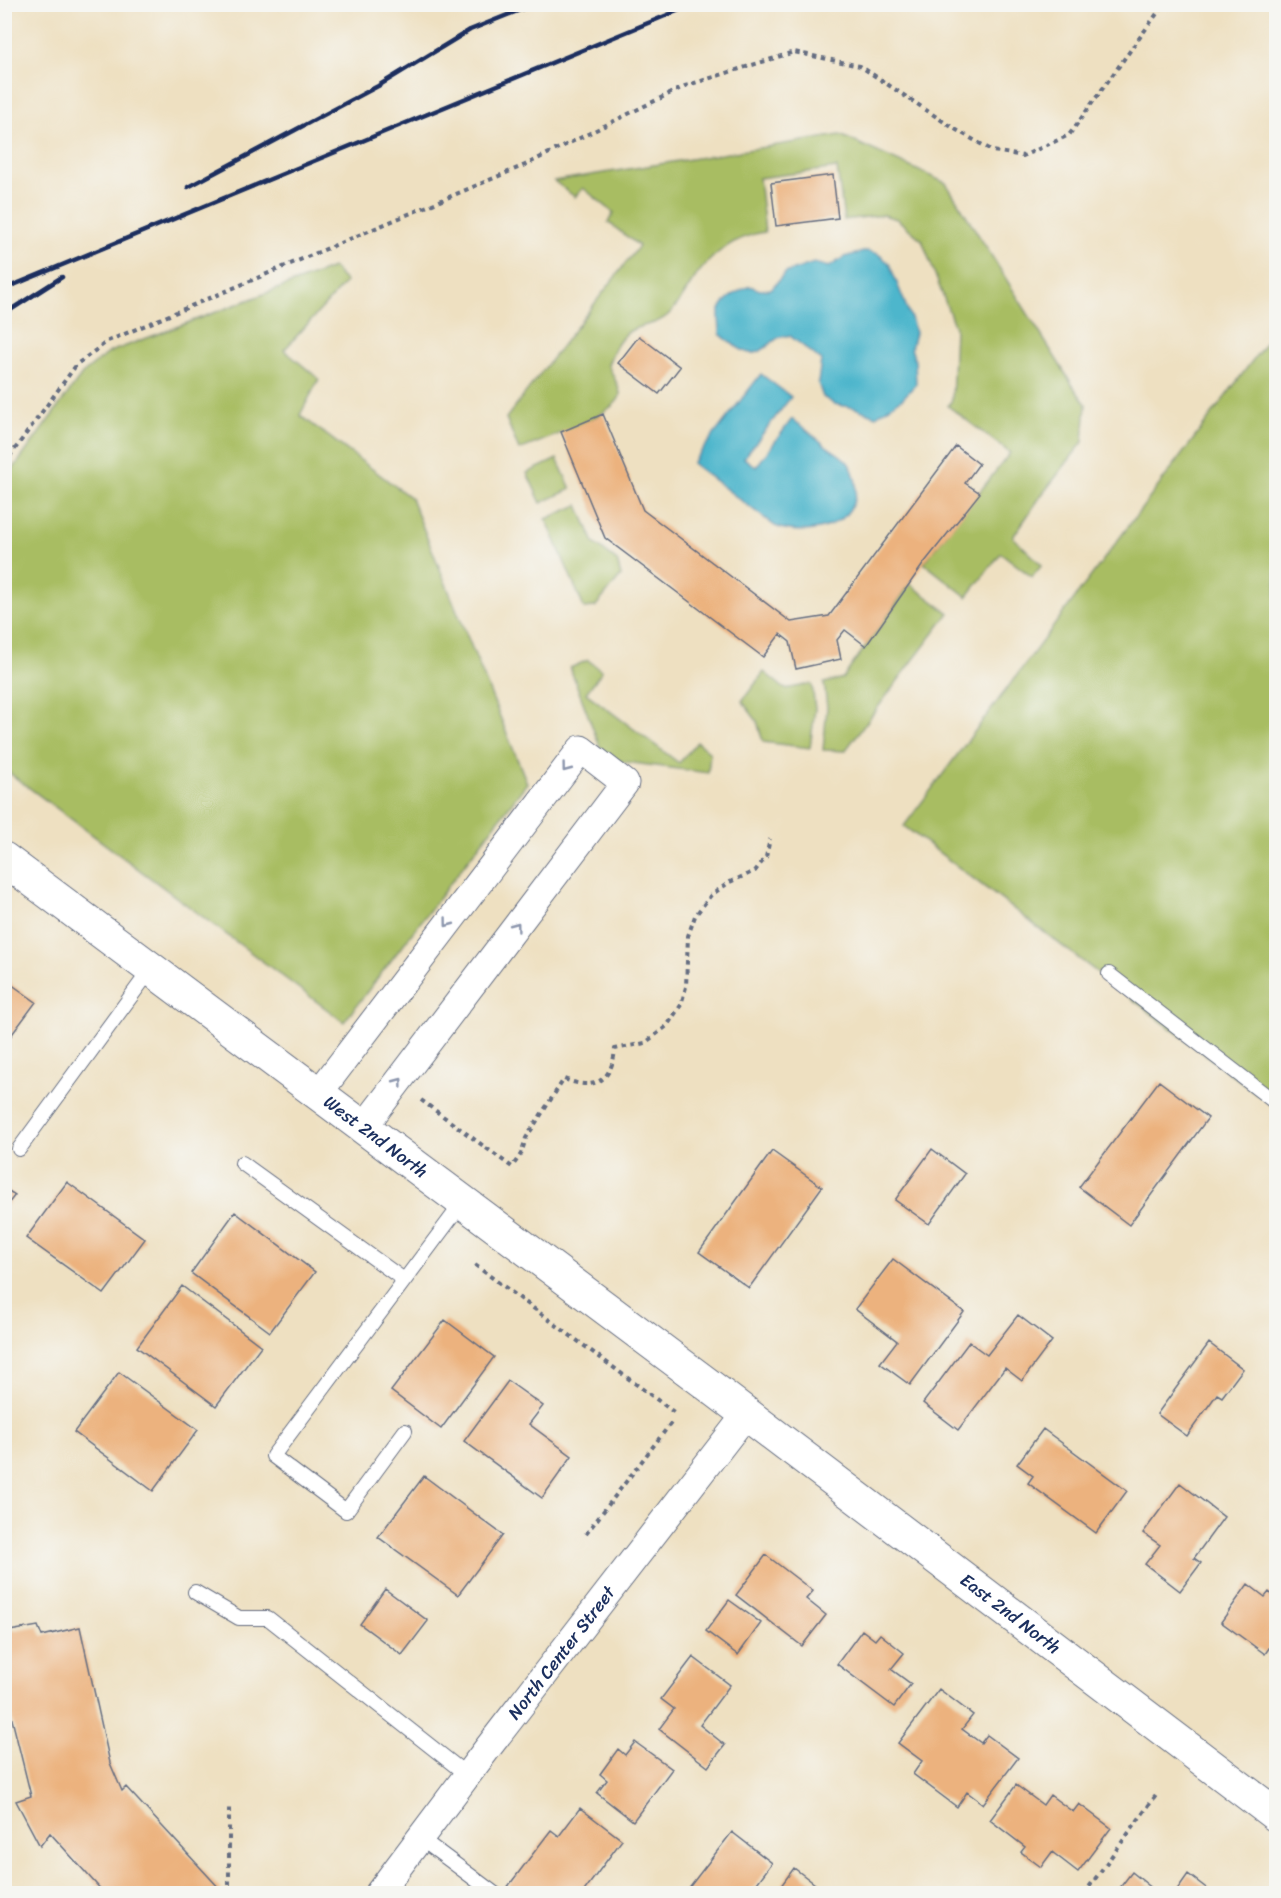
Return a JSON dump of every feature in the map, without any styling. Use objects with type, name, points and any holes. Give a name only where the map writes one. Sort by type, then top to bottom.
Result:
[{"type":"street","points":[[318,1094],[580,749],[590,756],[625,783],[363,1128]]},
{"type":"street","name":"West 2nd North","points":[[4,859],[747,1413]]},
{"type":"street","name":"North Center Street","points":[[378,1893],[747,1413]]},
{"type":"street","name":"East 2nd North","points":[[747,1413],[1276,1815]]},
{"type":"lane","points":[[19,1149],[151,969]]},
{"type":"lane","points":[[1109,974],[1276,1103]]},
{"type":"lane","points":[[242,1163],[404,1280]]},
{"type":"lane","points":[[405,1431],[346,1510],[273,1456],[463,1202]]},
{"type":"lane","points":[[195,1592],[239,1618],[268,1618],[467,1775]]},
{"type":"lane","points":[[420,1838],[495,1893]]},
{"type":"path","points":[[4,464],[77,364],[108,341],[525,165],[685,86],[794,52],[860,66],[953,128],[993,151],[1023,156],[1069,135],[1164,4]]},
{"type":"path","points":[[416,1096],[512,1167],[521,1154],[526,1138],[564,1079],[585,1085],[602,1080],[614,1067],[615,1049],[645,1043],[667,1026],[681,1005],[687,987],[688,936],[695,916],[711,896],[730,882],[755,871],[766,857],[770,839]]},
{"type":"path","points":[[475,1265],[675,1413]]},
{"type":"path","points":[[586,1534],[671,1423]]},
{"type":"path","points":[[1084,1893],[1157,1794]]},
{"type":"path","points":[[229,1805],[229,1893]]},
{"type":"green space","points":[[840,135],[946,183],[1086,404],[1083,442],[1013,537],[1042,565],[1032,577],[1001,553],[967,597],[924,563],[1010,453],[948,406],[952,400],[955,328],[922,240],[897,219],[883,215],[844,220],[837,168],[759,178],[765,232],[743,238],[723,249],[706,264],[668,315],[659,321],[630,331],[622,338],[608,365],[620,392],[616,402],[592,419],[519,450],[506,418],[639,246],[608,222],[614,213],[583,188],[575,197],[554,181]]},
{"type":"green space","points":[[333,268],[346,282],[284,350],[319,379],[300,415],[411,498],[527,783],[344,1022],[4,769],[5,480],[82,374],[110,352]]},
{"type":"green space","points":[[1276,329],[1276,1108],[904,826]]},
{"type":"green space","points":[[557,459],[571,489],[541,503],[527,473]]},
{"type":"green space","points":[[578,505],[594,543],[617,561],[621,576],[595,607],[584,608],[546,519]]},
{"type":"green space","points":[[910,584],[949,613],[845,751],[823,750],[827,707],[824,683],[843,678]]},
{"type":"green space","points":[[588,660],[602,671],[586,693],[679,763],[697,742],[710,753],[708,773],[618,761],[600,747],[570,668]]},
{"type":"green space","points":[[764,672],[785,689],[812,684],[815,709],[810,748],[763,742],[757,721],[742,701]]},
{"type":"water","points":[[867,251],[878,254],[889,263],[915,333],[911,348],[915,361],[916,384],[903,398],[876,416],[855,408],[834,404],[823,397],[818,383],[821,360],[790,336],[778,338],[763,350],[751,353],[737,348],[720,334],[720,310],[730,297],[740,291],[750,286],[760,290],[771,289],[785,273],[814,263],[829,267],[844,257]]},
{"type":"water","points":[[761,374],[791,397],[744,458],[756,467],[792,419],[845,459],[854,474],[856,492],[853,504],[837,522],[813,530],[800,531],[775,526],[692,463]]},
{"type":"building","points":[[833,175],[838,218],[776,226],[771,183]]},
{"type":"building","points":[[639,336],[680,367],[659,394],[618,363]]},
{"type":"building","points":[[603,414],[643,510],[791,622],[829,616],[956,446],[979,464],[965,483],[980,493],[924,563],[866,646],[845,630],[837,640],[841,659],[796,669],[790,642],[780,634],[763,657],[605,538],[561,432]]},
{"type":"building","points":[[4,979],[36,1002],[4,1045]]},
{"type":"building","points":[[1159,1081],[1208,1118],[1129,1225],[1079,1187]]},
{"type":"building","points":[[932,1149],[965,1174],[929,1224],[895,1200]]},
{"type":"building","points":[[772,1151],[822,1187],[749,1288],[699,1252]]},
{"type":"building","points":[[67,1182],[145,1239],[104,1294],[26,1238]]},
{"type":"building","points":[[4,1188],[15,1195],[4,1209]]},
{"type":"building","points":[[235,1212],[315,1272],[270,1332],[191,1273]]},
{"type":"building","points":[[893,1259],[964,1312],[910,1385],[880,1363],[897,1341],[855,1309]]},
{"type":"building","points":[[182,1286],[261,1346],[216,1406],[137,1347]]},
{"type":"building","points":[[1018,1315],[1052,1341],[1022,1381],[1005,1368],[958,1430],[923,1403],[969,1342],[987,1355]]},
{"type":"building","points":[[445,1320],[494,1357],[441,1429],[391,1391]]},
{"type":"building","points":[[1209,1343],[1243,1369],[1222,1397],[1217,1394],[1187,1436],[1157,1414]]},
{"type":"building","points":[[119,1372],[198,1430],[153,1491],[74,1432]]},
{"type":"building","points":[[508,1381],[543,1406],[529,1424],[572,1456],[542,1498],[464,1441]]},
{"type":"building","points":[[1043,1429],[1127,1491],[1096,1533],[1028,1483],[1033,1476],[1017,1464]]},
{"type":"building","points":[[424,1476],[503,1535],[458,1595],[378,1537]]},
{"type":"building","points":[[1180,1483],[1224,1517],[1194,1558],[1201,1563],[1180,1591],[1145,1564],[1160,1545],[1143,1533]]},
{"type":"building","points":[[766,1555],[813,1591],[806,1599],[826,1615],[802,1646],[736,1595]]},
{"type":"building","points":[[1248,1584],[1265,1597],[1269,1592],[1276,1598],[1276,1638],[1265,1654],[1221,1622]]},
{"type":"building","points":[[385,1589],[428,1621],[402,1655],[360,1624]]},
{"type":"building","points":[[729,1600],[761,1623],[738,1655],[706,1631]]},
{"type":"building","points":[[38,1626],[42,1636],[80,1627],[110,1763],[122,1791],[126,1787],[221,1890],[216,1894],[105,1894],[50,1833],[40,1846],[16,1801],[31,1796],[4,1687],[4,1632]]},
{"type":"building","points":[[862,1630],[875,1640],[880,1634],[904,1653],[891,1669],[911,1684],[894,1707],[837,1664]]},
{"type":"building","points":[[693,1657],[730,1685],[700,1725],[725,1745],[708,1767],[659,1729],[674,1709],[661,1699]]},
{"type":"building","points":[[939,1689],[973,1715],[962,1729],[981,1743],[987,1735],[1018,1758],[983,1804],[967,1792],[957,1807],[913,1774],[922,1761],[898,1743]]},
{"type":"building","points":[[635,1742],[672,1769],[633,1821],[597,1793],[607,1780],[600,1774],[618,1749],[625,1755]]},
{"type":"building","points":[[1016,1785],[1043,1805],[1050,1795],[1073,1812],[1079,1804],[1111,1828],[1078,1872],[1052,1852],[1041,1867],[1021,1852],[1025,1847],[990,1820]]},
{"type":"building","points":[[580,1808],[622,1840],[582,1894],[503,1893],[551,1830],[559,1836]]},
{"type":"building","points":[[732,1832],[772,1863],[749,1894],[684,1894]]},
{"type":"building","points":[[794,1868],[828,1894],[775,1894]]},
{"type":"building","points":[[1132,1872],[1159,1894],[1115,1894]]},
{"type":"building","points":[[1188,1874],[1214,1894],[1174,1894]]},
{"type":"railway","points":[[188,187],[378,86],[470,30],[535,4]]},
{"type":"railway","points":[[4,289],[694,4]]},
{"type":"railway","points":[[4,314],[62,277]]}]
